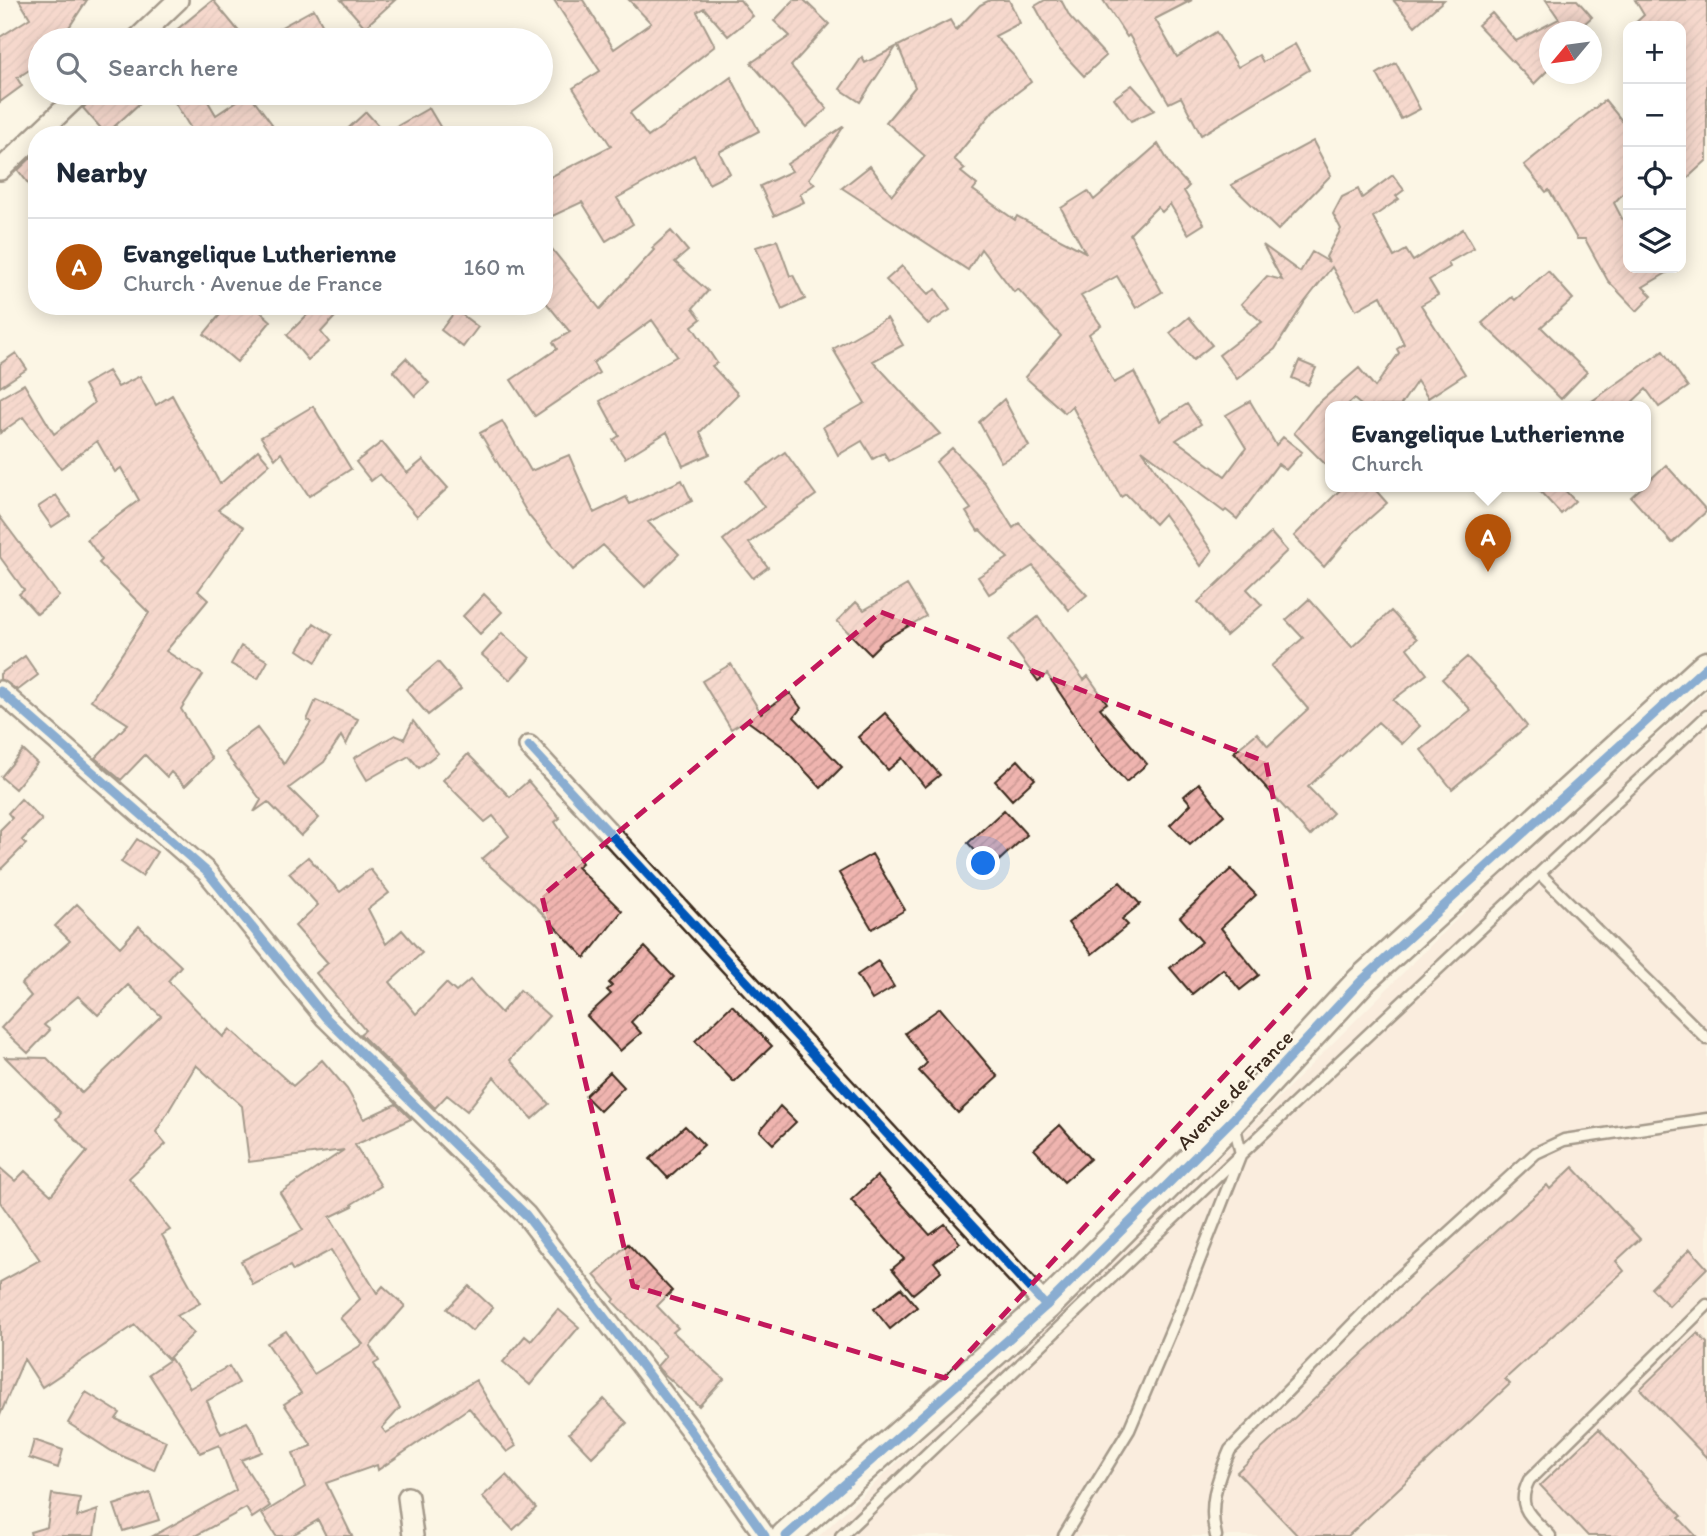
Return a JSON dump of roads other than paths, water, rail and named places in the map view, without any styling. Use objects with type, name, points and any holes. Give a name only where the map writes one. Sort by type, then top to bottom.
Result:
[{"type":"street","points":[[149,28],[178,0]]},
{"type":"street","points":[[46,126],[68,105]]},
{"type":"street","points":[[0,170],[28,143]]},
{"type":"street","name":"Avenue de France","points":[[786,1536],[1046,1306],[1233,1119],[1361,981],[1707,666]]},
{"type":"street","points":[[0,691],[207,872],[325,1017],[526,1215],[689,1428],[765,1536]]},
{"type":"street","points":[[529,746],[1046,1306]]},
{"type":"street","points":[[408,1497],[413,1536]]},
{"type":"lane","points":[[841,1536],[1241,1154],[1541,875],[1707,716]]},
{"type":"lane","points":[[1541,875],[1707,1039]]},
{"type":"lane","points":[[1064,1536],[1129,1430],[1241,1154],[1233,1119]]},
{"type":"lane","points":[[1216,1536],[1213,1505],[1215,1483],[1230,1450],[1390,1286],[1536,1153],[1564,1140],[1707,1119]]},
{"type":"lane","points":[[1550,1536],[1524,1508],[1522,1495],[1529,1480],[1706,1309]]},
{"type":"place","name":"Evangelique Lutherienne","points":[[1488,572]]}]
